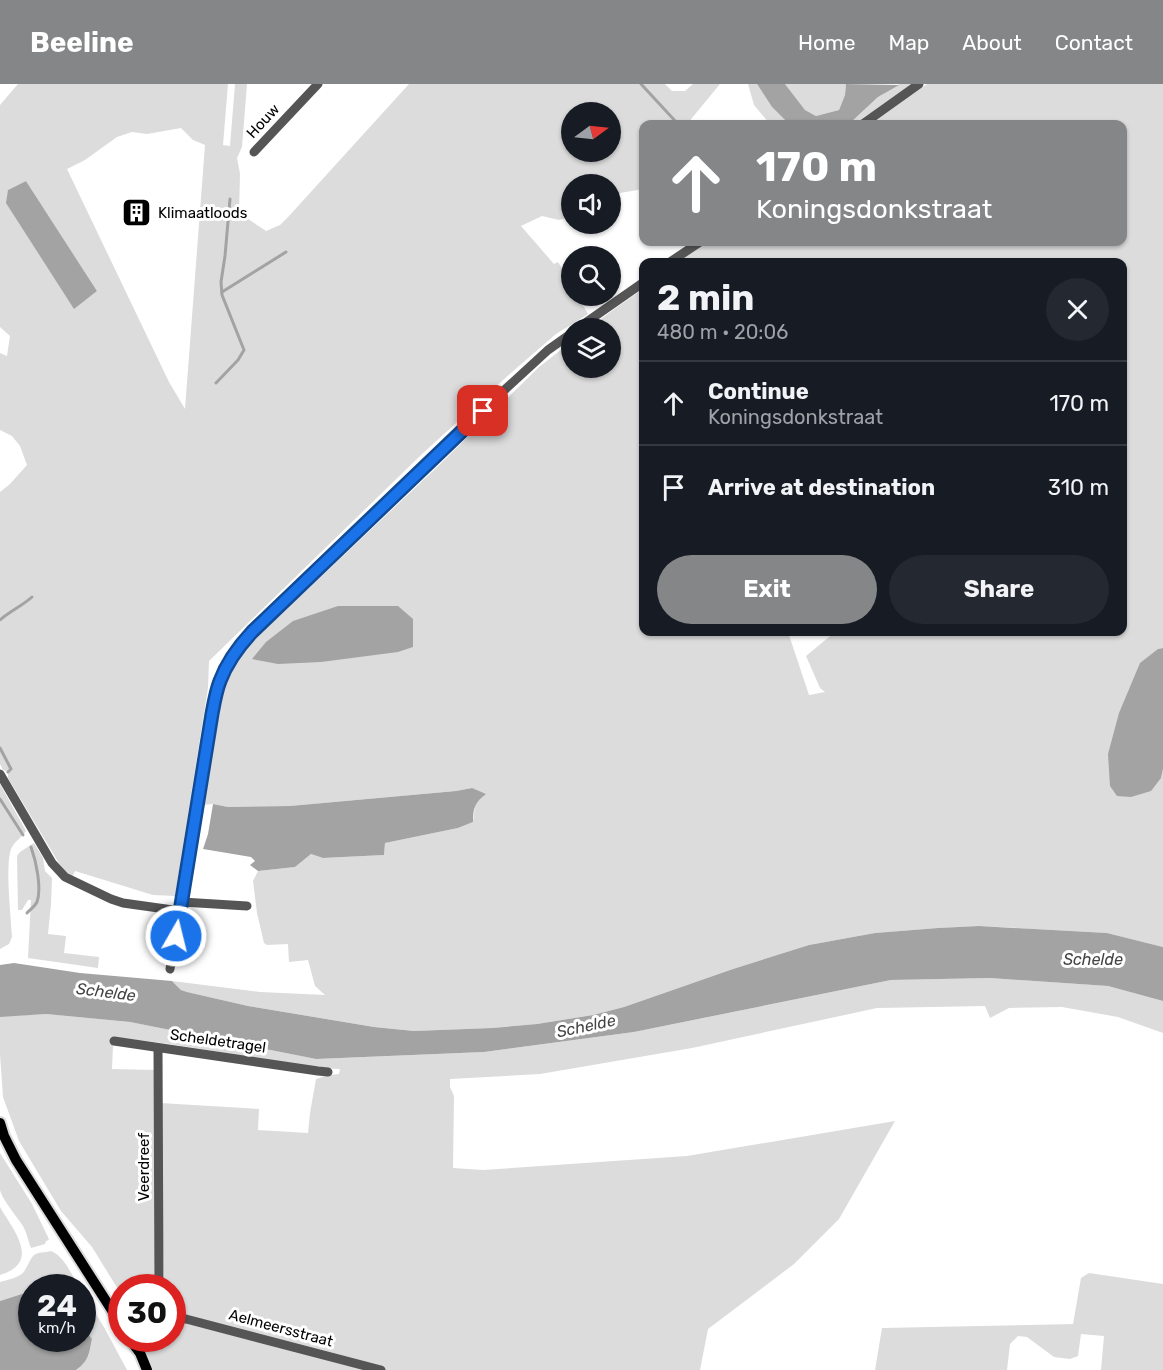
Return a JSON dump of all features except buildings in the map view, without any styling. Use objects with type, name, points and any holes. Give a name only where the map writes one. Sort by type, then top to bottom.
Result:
[{"type":"main road","points":[[0,1124],[16,1160],[108,1302]]},
{"type":"main road","points":[[133,1352],[139,1370]]},
{"type":"main road","points":[[139,1352],[147,1370]]},
{"type":"street","name":"Houw","points":[[254,152],[318,84]]},
{"type":"street","points":[[869,120],[919,84]]},
{"type":"street","points":[[676,258],[694,246]]},
{"type":"street","points":[[592,318],[639,285]]},
{"type":"street","points":[[170,969],[212,714],[220,679],[234,652],[252,632],[499,395],[561,341]]},
{"type":"street","points":[[0,774],[52,863],[65,877],[123,903],[247,906]]},
{"type":"street","name":"Scheldetragel","points":[[114,1041],[323,1071]]},
{"type":"street","name":"Veerdreef","points":[[158,1047],[159,1274]]},
{"type":"street","name":"Aelmeersstraat","points":[[186,1320],[381,1370]]},
{"type":"shaded area","points":[[18,84],[228,84],[223,145],[230,146],[235,84],[247,84],[242,147],[237,158],[240,174],[239,213],[266,231],[280,225],[289,216],[409,84],[665,84],[672,91],[685,91],[693,84],[720,84],[690,120],[639,120],[639,190],[621,193],[621,174],[561,174],[561,220],[542,216],[521,226],[554,264],[558,262],[561,267],[561,306],[584,306],[588,314],[582,318],[561,318],[561,331],[421,455],[209,661],[208,688],[175,896],[153,895],[75,871],[72,877],[63,870],[8,778],[8,772],[3,770],[0,764],[0,492],[27,465],[20,446],[12,436],[0,430],[0,353],[7,356],[10,336],[0,327],[0,105]],"holes":[[[181,128],[193,140],[205,145],[185,409],[169,382],[67,169],[85,160],[117,137],[132,132],[147,134]],[[26,181],[97,291],[74,308],[8,190]]]},
{"type":"shaded area","points":[[748,84],[757,84],[772,107],[785,120],[767,120],[754,105]]},
{"type":"shaded area","points":[[785,84],[846,84],[845,95],[839,110],[816,116],[805,110]]},
{"type":"shaded area","points":[[899,84],[914,84],[862,120],[853,120],[878,97]]},
{"type":"shaded area","points":[[927,84],[1163,84],[1163,648],[1158,649],[1161,778],[1163,769],[1163,947],[1107,933],[979,926],[875,933],[809,945],[624,1007],[593,1015],[537,1024],[414,1031],[374,1027],[248,1006],[187,992],[181,990],[172,981],[260,992],[325,995],[315,986],[308,960],[289,962],[288,944],[267,945],[264,943],[253,881],[258,871],[295,867],[311,854],[323,858],[384,855],[385,843],[458,828],[473,822],[478,800],[472,788],[290,806],[203,805],[224,688],[253,641],[539,367],[561,350],[561,378],[621,378],[621,318],[602,318],[639,292],[639,636],[789,636],[809,695],[825,692],[820,688],[806,656],[830,636],[1127,636],[1127,258],[684,258],[701,246],[1127,246],[1127,120],[877,120]]},
{"type":"shaded area","points":[[0,784],[26,831],[14,844],[9,857],[8,879],[12,937],[9,944],[0,949]]},
{"type":"shaded area","points":[[34,843],[43,858],[45,871],[52,878],[48,934],[66,936],[64,953],[99,957],[98,968],[28,958],[31,900],[28,900],[22,910],[18,910],[17,856]]},
{"type":"shaded area","points":[[990,978],[1108,986],[1163,1001],[1163,1033],[1118,1017],[1062,1007],[1009,1008],[990,1018],[985,1006],[877,1008],[692,1048],[540,1074],[450,1079],[450,1087],[454,1096],[453,1168],[483,1170],[687,1156],[895,1121],[839,1219],[794,1264],[708,1329],[700,1370],[153,1370],[146,1352],[186,1352],[186,1274],[164,1274],[160,1103],[259,1109],[258,1130],[308,1133],[316,1079],[339,1074],[340,1069],[317,1068],[114,1037],[112,1069],[157,1070],[156,1274],[109,1274],[92,1247],[61,1211],[19,1141],[3,1097],[0,1017],[4,1016],[46,1014],[130,1022],[316,1059],[484,1052],[634,1032],[891,980]]},
{"type":"shaded area","points":[[0,1153],[32,1204],[49,1240],[45,1244],[31,1248],[26,1231],[1,1194]]},
{"type":"shaded area","points":[[0,1207],[17,1235],[22,1254],[20,1262],[13,1269],[0,1275]]},
{"type":"shaded area","points":[[51,1251],[56,1253],[71,1274],[21,1274],[35,1254]]},
{"type":"shaded area","points":[[1089,1273],[1163,1284],[1163,1370],[1101,1370],[1104,1336],[1081,1334],[1078,1356],[1070,1359],[1054,1357],[1027,1337],[1018,1336],[1010,1344],[1007,1370],[875,1370],[882,1328],[1073,1324],[1081,1278]]},
{"type":"shaded area","points":[[18,1276],[18,1295],[0,1301],[0,1282]]},
{"type":"shaded area","points":[[96,1314],[108,1335],[108,1352],[117,1352],[127,1370],[76,1370],[86,1360],[89,1353],[96,1352]]},
{"type":"water","points":[[757,84],[785,84],[805,110],[816,116],[839,110],[845,95],[846,84],[899,85],[878,97],[853,120],[785,120],[772,107]]},
{"type":"water","points":[[26,181],[97,291],[74,309],[6,203],[8,190]]},
{"type":"water","points":[[338,606],[398,606],[413,619],[413,647],[398,652],[321,662],[278,664],[252,659],[266,642],[293,621]]},
{"type":"water","points":[[1163,648],[1163,769],[1161,778],[1151,791],[1131,797],[1117,796],[1110,786],[1108,754],[1119,713],[1140,663],[1158,649]]},
{"type":"water","points":[[472,788],[486,794],[475,806],[473,822],[458,828],[385,843],[384,855],[323,858],[311,854],[295,867],[258,871],[250,865],[255,861],[251,857],[203,849],[213,804],[228,807],[290,806]]},
{"type":"water","name":"Schelde","points":[[979,926],[1107,933],[1163,947],[1163,1001],[1108,986],[990,978],[891,980],[634,1032],[484,1052],[316,1059],[130,1022],[46,1014],[0,1017],[0,965],[14,963],[80,973],[172,981],[181,990],[187,992],[248,1006],[374,1027],[414,1031],[537,1024],[593,1015],[624,1007],[809,945],[875,933]]},
{"type":"water","points":[[18,1295],[18,1352],[89,1352],[86,1360],[76,1370],[0,1370],[0,1301]]},
{"type":"waterway","points":[[641,84],[674,120]]},
{"type":"waterway","points":[[216,383],[238,360],[244,350],[222,295],[221,282],[230,199]]},
{"type":"waterway","points":[[222,292],[286,252]]},
{"type":"waterway","points":[[0,620],[32,597]]},
{"type":"waterway","points":[[0,748],[11,769],[8,772]]},
{"type":"waterway","points":[[0,799],[23,835]]},
{"type":"waterway","points":[[27,913],[37,902],[39,889],[31,847]]},
{"type":"place","name":"Klimaatloods","points":[[137,213]]},
{"type":"route","points":[[176,936],[212,714],[220,679],[230,659],[252,632],[483,411]]}]
